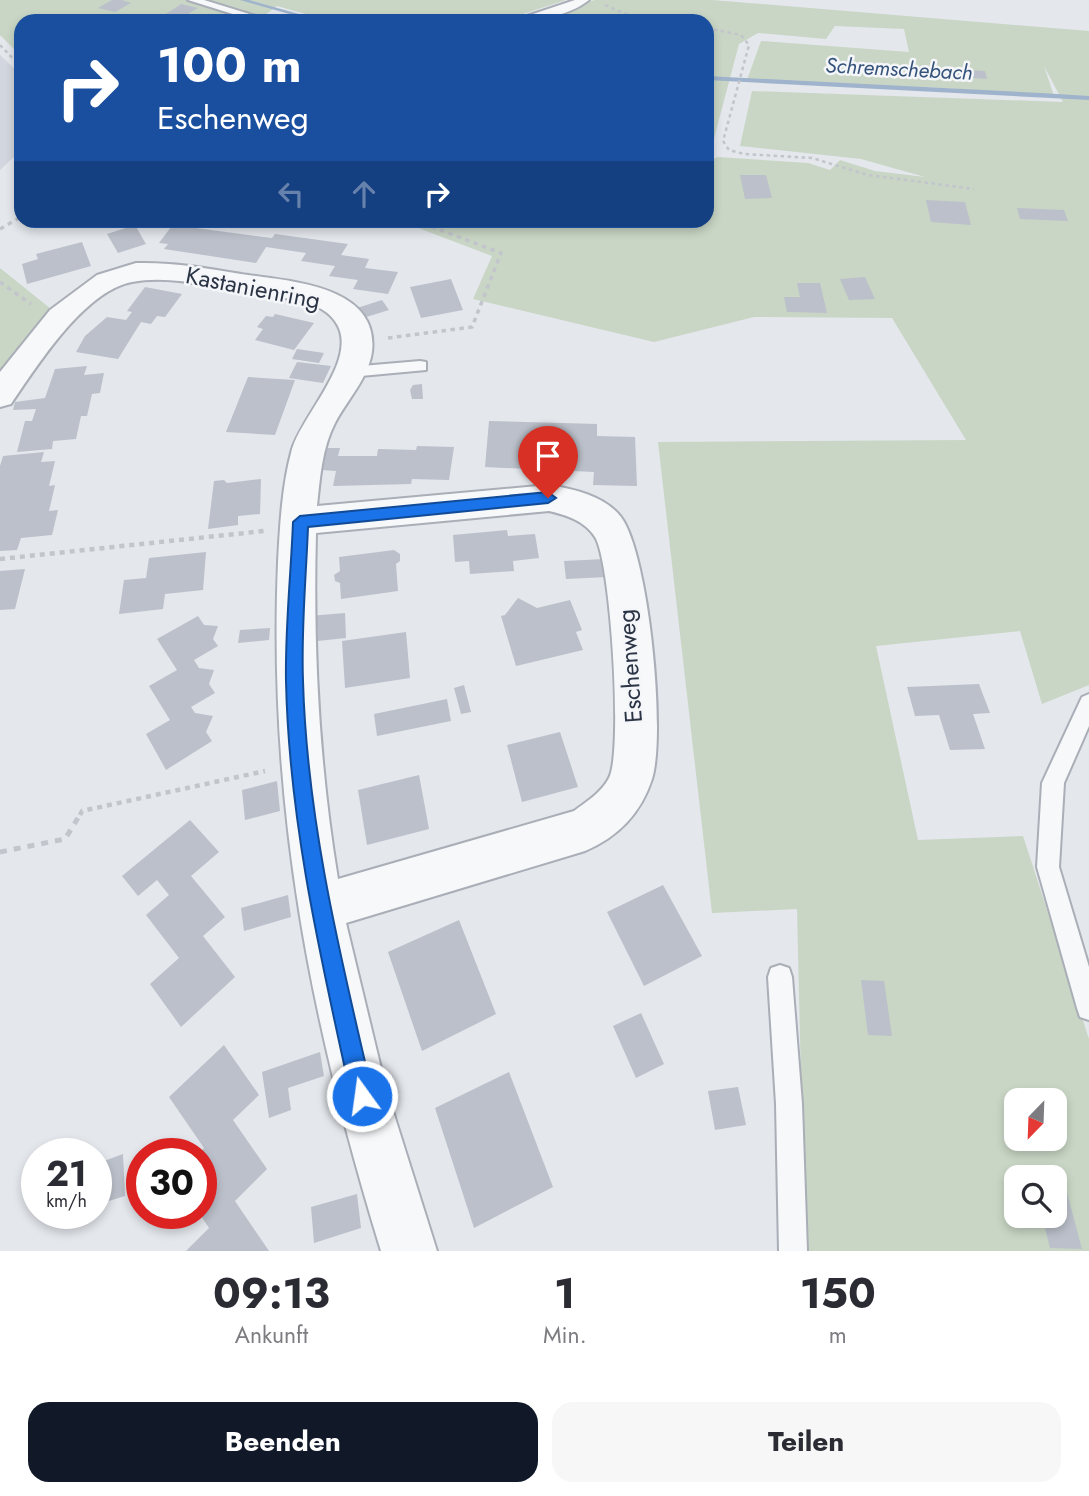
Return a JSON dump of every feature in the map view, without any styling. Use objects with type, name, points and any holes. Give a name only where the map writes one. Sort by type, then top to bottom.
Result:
[{"type":"street","name":"Kastanienring","points":[[0,396],[27,360],[83,298],[107,281],[135,272],[171,272],[316,296],[341,312],[352,325],[354,357]]},
{"type":"street","points":[[354,357],[318,424],[308,449],[300,522],[295,681],[300,763],[319,908],[365,1106],[409,1251]]},
{"type":"street","name":"Eschenweg","points":[[300,522],[548,498],[584,508],[610,529],[623,562],[636,740],[636,760],[624,796],[611,811],[585,829],[319,908]]},
{"type":"lane","points":[[192,0],[242,14]]},
{"type":"lane","points":[[546,14],[584,0]]},
{"type":"lane","points":[[354,357],[420,366]]},
{"type":"lane","points":[[1089,703],[1053,783],[1048,867],[1089,1008]]},
{"type":"lane","points":[[780,977],[789,1104],[793,1251]]},
{"type":"path","points":[[601,0],[612,10],[623,14]]},
{"type":"path","points":[[714,29],[741,35],[748,45],[723,141],[729,150],[744,154],[812,158],[868,175],[974,189]]},
{"type":"path","points":[[0,45],[14,60]]},
{"type":"path","points":[[354,357],[472,327],[501,253],[435,228]]},
{"type":"path","points":[[0,559],[274,529],[300,522]]},
{"type":"path","points":[[0,852],[65,839],[82,811],[300,763]]},
{"type":"shaded area","points":[[0,55],[14,68],[14,157],[0,170]]},
{"type":"green space","points":[[0,0],[566,0],[523,14],[306,14],[277,6],[266,14],[14,14],[14,49],[0,35]]},
{"type":"green space","points":[[595,0],[712,0],[1089,31],[1089,685],[1042,704],[1020,631],[876,646],[918,840],[1023,836],[1089,1039],[1089,1251],[805,1251],[797,909],[712,913],[658,442],[966,440],[892,318],[754,317],[654,342],[473,299],[492,256],[418,228],[714,228],[714,159],[718,157],[808,163],[830,170],[840,160],[875,171],[925,177],[861,159],[740,146],[752,91],[1063,102],[1044,66],[1054,96],[945,88],[762,83],[747,80],[761,41],[909,52],[904,29],[835,26],[826,39],[758,33],[739,44],[714,138],[714,14],[545,14]]},
{"type":"green space","points":[[0,268],[56,313],[0,383]]},
{"type":"building","points":[[112,0],[131,3],[115,12],[98,8]]},
{"type":"building","points":[[181,4],[198,8],[188,14],[166,14]]},
{"type":"building","points":[[946,69],[985,71],[987,79],[948,76]]},
{"type":"building","points":[[740,175],[766,175],[772,198],[745,199]]},
{"type":"building","points":[[926,200],[965,202],[971,225],[931,222]]},
{"type":"building","points":[[1017,208],[1064,210],[1068,221],[1020,219]]},
{"type":"building","points":[[126,228],[137,228],[146,244],[118,253],[107,234]]},
{"type":"building","points":[[170,228],[196,228],[272,238],[275,234],[348,244],[341,255],[369,259],[365,268],[398,272],[388,294],[353,289],[358,280],[329,276],[335,266],[301,261],[306,253],[266,247],[256,263],[164,249],[168,244],[159,243]]},
{"type":"building","points":[[82,242],[91,266],[27,284],[22,264],[38,259],[36,254]]},
{"type":"building","points":[[865,277],[875,299],[849,300],[840,279]]},
{"type":"building","points":[[451,279],[463,310],[421,318],[410,287]]},
{"type":"building","points":[[797,283],[820,283],[827,313],[787,312],[784,297],[800,297]]},
{"type":"building","points":[[145,287],[182,294],[165,317],[157,316],[151,324],[141,322],[118,359],[76,352],[85,336],[107,317],[126,320],[132,312],[127,311]]},
{"type":"building","points":[[382,300],[389,310],[363,318],[357,308]]},
{"type":"building","points":[[275,314],[314,323],[294,350],[255,340],[263,329],[257,327],[266,316],[273,317]]},
{"type":"building","points":[[297,349],[324,353],[319,363],[292,359]]},
{"type":"building","points":[[297,362],[331,366],[323,383],[289,378]]},
{"type":"building","points":[[87,366],[84,375],[104,373],[100,393],[92,394],[87,416],[81,416],[76,439],[53,441],[52,449],[17,452],[25,421],[32,421],[36,409],[13,410],[15,402],[45,398],[55,369]]},
{"type":"building","points":[[248,377],[295,380],[275,435],[226,432]]},
{"type":"building","points":[[422,384],[423,399],[412,399],[410,390],[413,385]]},
{"type":"building","points":[[489,421],[597,424],[597,436],[635,437],[637,486],[593,485],[594,472],[485,467]]},
{"type":"building","points":[[417,446],[454,447],[449,480],[412,479],[411,484],[333,486],[336,471],[322,470],[327,448],[340,448],[338,456],[377,456],[378,449],[416,450]]},
{"type":"building","points":[[44,452],[41,462],[55,461],[49,486],[55,485],[49,511],[58,510],[52,535],[21,538],[17,550],[0,551],[0,466],[3,456]]},
{"type":"building","points":[[261,479],[260,514],[238,516],[238,525],[208,529],[214,481],[224,480],[227,483]]},
{"type":"building","points":[[507,530],[508,536],[535,534],[539,558],[513,561],[514,571],[470,574],[469,561],[455,562],[453,535]]},
{"type":"building","points":[[394,550],[400,554],[400,561],[396,564],[398,591],[341,599],[340,583],[335,581],[334,575],[340,571],[339,557]]},
{"type":"building","points":[[206,552],[203,590],[165,594],[163,609],[119,614],[124,580],[146,578],[149,558]]},
{"type":"building","points":[[605,559],[607,577],[566,579],[564,561]]},
{"type":"building","points":[[25,569],[15,609],[0,610],[0,571]]},
{"type":"building","points":[[518,598],[537,608],[570,600],[582,630],[576,632],[583,650],[516,666],[501,616],[505,615]]},
{"type":"building","points":[[345,613],[346,638],[308,642],[309,616]]},
{"type":"building","points":[[198,616],[204,625],[218,626],[213,639],[218,646],[194,660],[199,668],[214,670],[209,684],[215,693],[191,707],[195,713],[213,716],[206,732],[212,741],[166,770],[146,734],[170,720],[149,686],[177,670],[157,639]]},
{"type":"building","points":[[270,628],[269,640],[238,643],[240,630]]},
{"type":"building","points":[[406,632],[410,678],[345,688],[342,641]]},
{"type":"building","points":[[979,684],[990,713],[973,714],[985,749],[950,750],[939,715],[915,716],[907,687]]},
{"type":"building","points":[[464,685],[471,712],[461,714],[454,688]]},
{"type":"building","points":[[447,699],[451,721],[377,736],[374,714]]},
{"type":"building","points":[[560,732],[578,787],[522,802],[507,745]]},
{"type":"building","points":[[419,775],[429,829],[367,845],[358,790]]},
{"type":"building","points":[[277,781],[280,811],[245,820],[242,790]]},
{"type":"building","points":[[190,820],[219,852],[191,876],[225,917],[203,936],[235,977],[181,1027],[150,984],[179,958],[146,915],[169,895],[157,880],[138,896],[122,876]]},
{"type":"building","points":[[663,885],[702,956],[644,986],[607,912]]},
{"type":"building","points":[[288,895],[291,917],[244,931],[241,908]]},
{"type":"building","points":[[459,920],[496,1014],[422,1051],[388,952]]},
{"type":"building","points":[[861,980],[884,981],[892,1036],[868,1035]]},
{"type":"building","points":[[641,1013],[664,1064],[636,1078],[613,1026]]},
{"type":"building","points":[[224,1045],[259,1095],[233,1120],[267,1169],[235,1201],[269,1251],[186,1251],[208,1229],[217,1229],[217,1138],[197,1138],[169,1097]]},
{"type":"building","points":[[320,1052],[324,1076],[288,1088],[291,1110],[269,1118],[262,1072]]},
{"type":"building","points":[[509,1072],[553,1187],[474,1228],[435,1108]]},
{"type":"building","points":[[738,1087],[746,1125],[715,1130],[708,1091]]},
{"type":"building","points":[[123,1154],[125,1196],[112,1200],[112,1158]]},
{"type":"building","points":[[1067,1193],[1082,1249],[1050,1248],[1045,1228],[1067,1228]]},
{"type":"building","points":[[357,1194],[361,1228],[314,1243],[311,1207]]},
{"type":"waterway","name":"Schremschebach","points":[[243,0],[295,14]]},
{"type":"waterway","name":"Schremschebach","points":[[714,78],[1089,98]]},
{"type":"route","points":[[362,1096],[319,908],[306,823],[295,681],[300,522],[548,498]]}]
